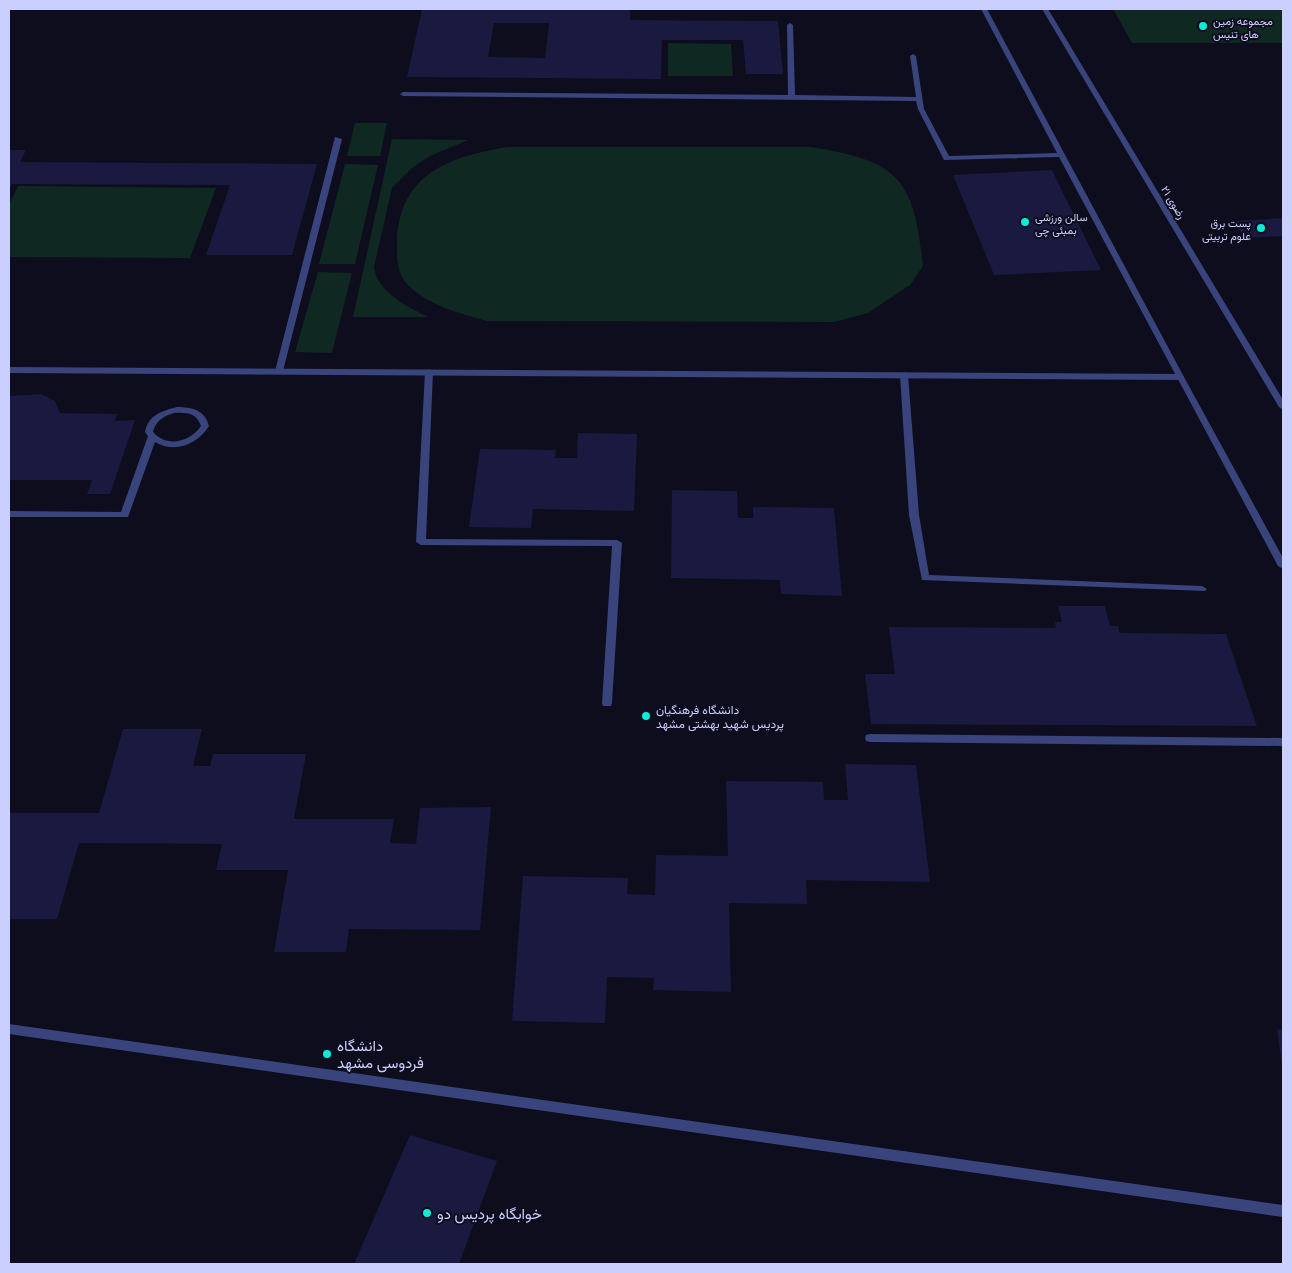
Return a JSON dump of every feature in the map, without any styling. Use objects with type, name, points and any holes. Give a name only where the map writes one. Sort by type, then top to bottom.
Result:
[{"type":"street","points":[[984,9],[1283,566]]},
{"type":"street","name":"رضوی ۲۱","points":[[1045,9],[1283,407]]},
{"type":"street","points":[[790,25],[792,97]]},
{"type":"street","points":[[913,56],[921,109],[947,158],[1062,155]]},
{"type":"street","points":[[403,94],[919,99]]},
{"type":"street","points":[[279,371],[338,138]]},
{"type":"street","points":[[9,370],[1180,377]]},
{"type":"street","points":[[429,372],[421,542],[617,543],[607,703]]},
{"type":"street","points":[[904,375],[914,515],[925,578],[1202,589]]},
{"type":"street","points":[[9,514],[124,515],[152,437],[149,427],[159,416],[177,410],[194,412],[201,415],[204,420],[205,426],[202,431],[190,440],[173,445],[157,442],[152,437]]},
{"type":"street","points":[[870,738],[1283,742]]},
{"type":"street","points":[[9,1029],[1283,1211]]},
{"type":"green space","name":"مجموعه زمین های تنیس","points":[[1113,9],[1283,9],[1283,43],[1132,43]]},
{"type":"green space","points":[[668,43],[731,44],[733,76],[668,76]]},
{"type":"green space","points":[[355,123],[387,123],[380,156],[347,156]]},
{"type":"green space","points":[[392,139],[468,140],[430,156],[412,168],[392,188],[374,267],[376,276],[387,291],[395,298],[428,317],[353,317]]},
{"type":"green space","points":[[507,147],[811,147],[840,152],[882,167],[896,178],[907,193],[914,212],[923,266],[910,285],[868,313],[834,322],[487,321],[455,312],[435,304],[416,292],[401,275],[397,259],[400,219],[407,200],[417,185],[431,173],[466,156]]},
{"type":"green space","points":[[345,164],[378,165],[355,264],[319,264]]},
{"type":"green space","points":[[18,186],[216,188],[190,258],[9,257],[9,205]]},
{"type":"green space","points":[[318,272],[352,273],[332,353],[295,352]]},
{"type":"building","points":[[422,9],[630,9],[630,20],[778,21],[783,74],[746,74],[743,40],[662,40],[661,79],[407,77]],"holes":[[[494,23],[549,23],[545,58],[488,57]]]},
{"type":"building","points":[[9,150],[26,150],[20,162],[317,164],[292,255],[206,255],[230,185],[12,184],[9,191]]},
{"type":"building","name":"سالن ورزشی بمبئی چی","points":[[1052,170],[1101,270],[994,275],[953,175]]},
{"type":"building","name":"پست برق علوم تربیتی","points":[[1283,218],[1283,236],[1244,238],[1234,221]]},
{"type":"building","points":[[41,394],[55,401],[60,413],[117,414],[115,421],[135,420],[110,494],[87,494],[92,480],[9,480],[9,396]]},
{"type":"building","points":[[578,433],[637,434],[634,511],[533,509],[531,528],[469,527],[480,449],[556,450],[555,458],[577,458]]},
{"type":"building","points":[[672,490],[737,491],[738,518],[753,518],[753,507],[834,508],[842,596],[781,594],[780,580],[671,578]]},
{"type":"building","points":[[1058,606],[1105,606],[1110,626],[1118,626],[1120,633],[1226,634],[1257,726],[871,724],[865,674],[895,674],[889,627],[1056,628],[1055,622],[1062,622]]},
{"type":"building","points":[[123,729],[202,729],[193,766],[210,766],[213,754],[306,754],[294,819],[394,819],[390,843],[416,844],[420,808],[491,807],[480,930],[349,929],[346,952],[274,952],[288,870],[216,870],[222,844],[79,843],[57,919],[9,919],[9,813],[99,813]]},
{"type":"building","points":[[845,764],[916,765],[930,882],[806,880],[807,904],[729,903],[731,992],[653,990],[654,978],[607,977],[605,1023],[512,1021],[523,876],[628,878],[627,894],[655,895],[656,855],[728,856],[726,781],[823,782],[824,800],[848,800]]},
{"type":"building","points":[[1277,1029],[1283,1030],[1283,1066],[1282,1066]]},
{"type":"building","name":"خوابگاه پردیس دو","points":[[410,1135],[497,1161],[459,1264],[354,1264]]},
{"type":"place","name":"مجموعه زمین های تنیس","points":[[1203,26]]},
{"type":"place","name":"سالن ورزشی بمبئی چی","points":[[1025,222]]},
{"type":"place","name":"پست برق علوم تربیتی","points":[[1261,228]]},
{"type":"place","name":"دانشگاه فرهنگیان پردیس شهید بهشتی مشهد","points":[[646,716]]},
{"type":"place","name":"دانشگاه فردوسی مشهد","points":[[327,1054]]},
{"type":"place","name":"خوابگاه پردیس دو","points":[[427,1213]]}]
